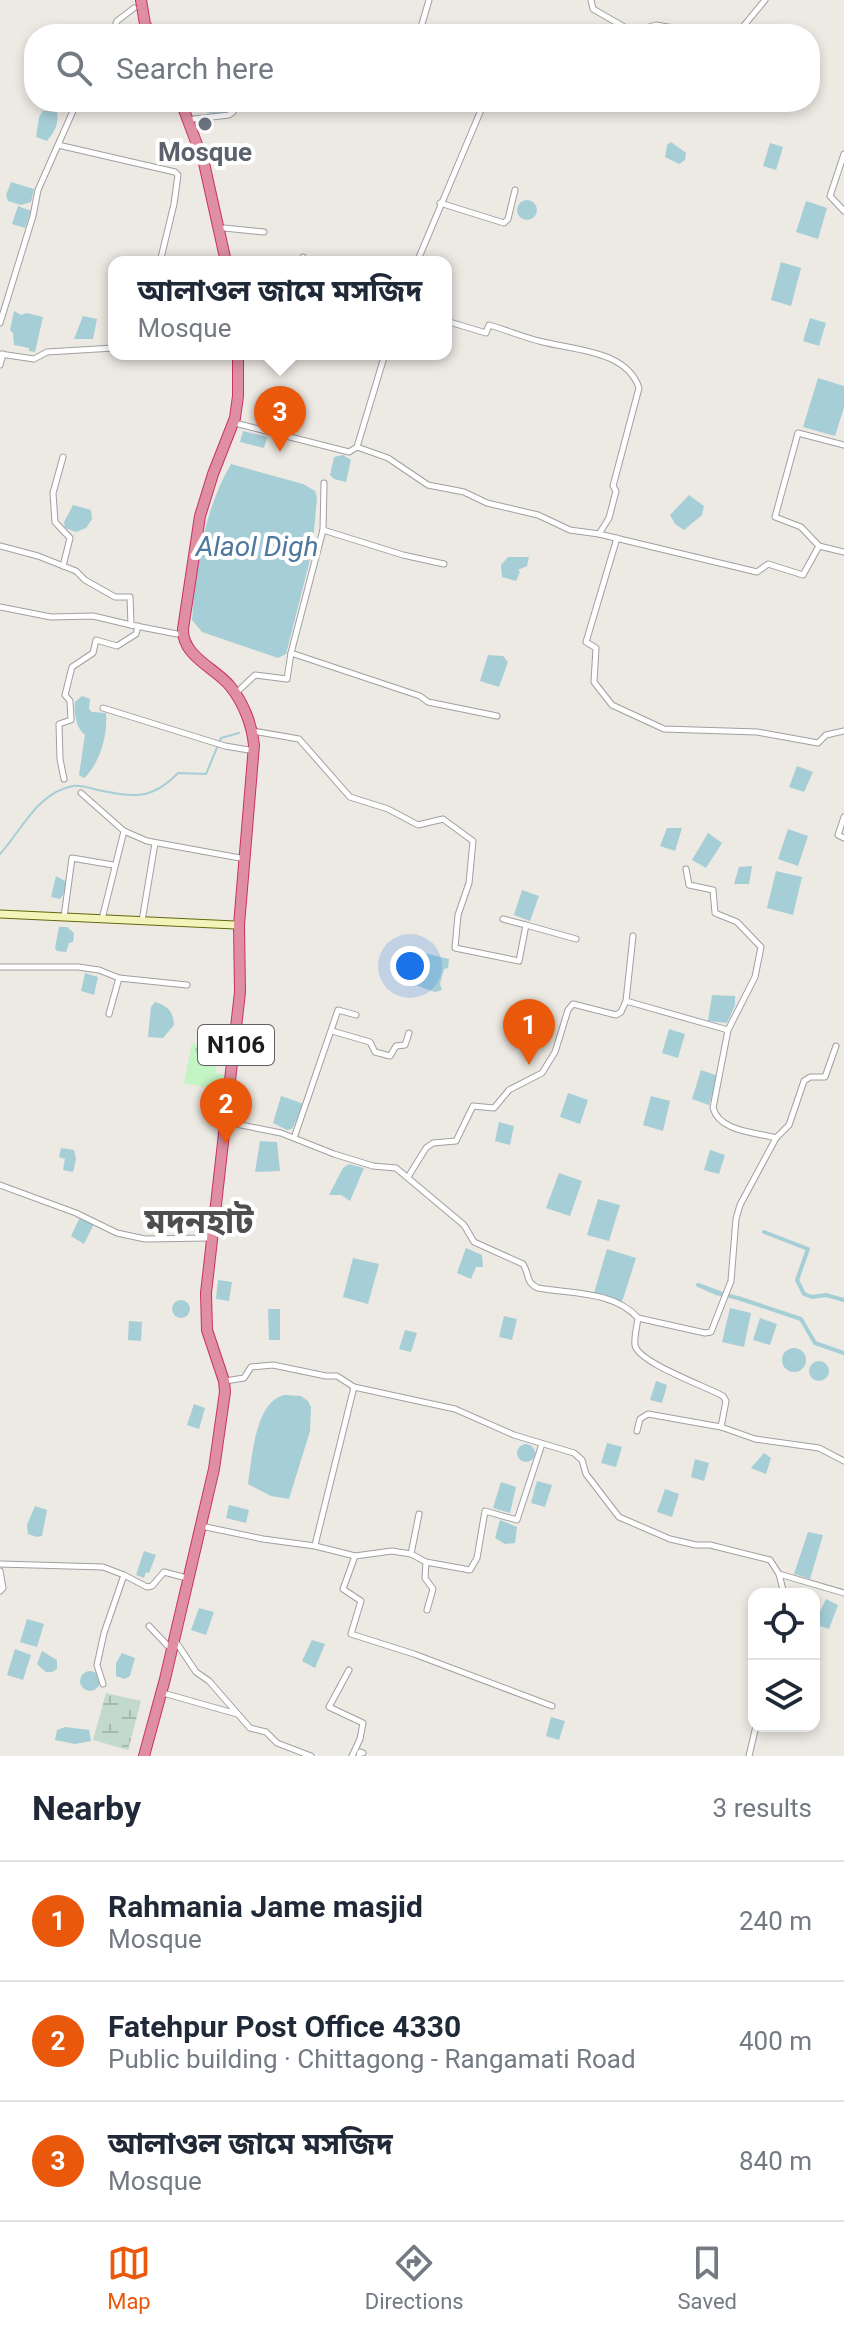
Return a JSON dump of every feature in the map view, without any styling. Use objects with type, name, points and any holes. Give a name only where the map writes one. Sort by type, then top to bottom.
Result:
[{"type":"highway","points":[[136,3],[141,24]]},
{"type":"highway","points":[[136,3],[145,24]]},
{"type":"highway","points":[[185,112],[204,163],[227,256]]},
{"type":"highway","points":[[192,112],[211,167],[228,256]]},
{"type":"highway","name":"N106","points":[[143,1756],[214,1469],[224,1404],[224,1381],[205,1318],[208,1267],[240,992],[239,925],[253,783],[253,731],[236,694],[222,677],[190,650],[183,637],[200,516],[234,423],[238,396],[236,360]]},
{"type":"highway","name":"N106","points":[[143,1756],[162,1692],[220,1402],[217,1378],[201,1329],[201,1290],[238,994],[235,925],[246,811],[249,736],[233,698],[188,656],[177,634],[190,543],[211,463],[229,420],[236,360]]},
{"type":"main road","points":[[0,914],[235,925]]},
{"type":"street","points":[[422,24],[429,0]]},
{"type":"street","points":[[591,0],[593,9],[618,24]]},
{"type":"street","points":[[745,24],[765,0]]},
{"type":"street","points":[[116,24],[136,3]]},
{"type":"street","points":[[0,323],[38,190],[73,112]]},
{"type":"street","points":[[194,119],[229,115],[232,112]]},
{"type":"street","points":[[419,256],[480,112]]},
{"type":"street","points":[[58,145],[178,175],[161,256]]},
{"type":"street","points":[[844,154],[830,196],[844,211]]},
{"type":"street","points":[[440,203],[504,223],[508,219],[515,190]]},
{"type":"street","points":[[224,228],[264,232]]},
{"type":"street","points":[[452,323],[486,333],[489,325],[543,342],[576,347],[627,367],[634,373],[639,388],[613,486],[616,491],[609,518],[599,534]]},
{"type":"street","points":[[0,365],[1,354],[34,359],[47,352],[108,348]]},
{"type":"street","points":[[234,423],[349,452],[357,447],[383,360]]},
{"type":"street","points":[[844,445],[798,433],[775,517],[801,527],[819,546],[844,552]]},
{"type":"street","points":[[357,447],[388,458],[428,485],[464,492],[487,503],[538,515],[570,530],[617,538],[757,572],[768,564],[803,575],[819,546]]},
{"type":"street","points":[[63,457],[53,493],[55,522],[70,538],[63,566]]},
{"type":"street","points":[[236,694],[255,675],[287,679],[323,530],[324,483]]},
{"type":"street","points":[[323,530],[403,555],[444,564]]},
{"type":"street","points":[[617,538],[586,642],[596,648],[594,682],[612,705],[664,729],[757,732],[818,743],[826,735],[844,732]]},
{"type":"street","points":[[0,546],[76,571],[85,580],[115,597],[130,597],[136,634],[117,646],[96,640],[93,653],[72,667],[65,695],[70,701],[71,720],[59,724],[64,779]]},
{"type":"street","points":[[0,607],[51,617],[72,619],[93,616],[177,634]]},
{"type":"street","points":[[291,653],[420,696],[428,702],[497,716]]},
{"type":"street","points":[[103,708],[211,742],[249,750]]},
{"type":"street","points":[[253,731],[299,739],[350,797],[388,809],[418,825],[443,819],[473,841],[469,883],[458,915],[455,948],[519,961],[526,925]]},
{"type":"street","points":[[81,793],[124,831],[155,843],[240,858]]},
{"type":"street","points":[[844,817],[838,835],[844,838]]},
{"type":"street","points":[[102,919],[113,865],[124,831]]},
{"type":"street","points":[[142,922],[155,843]]},
{"type":"street","points":[[64,917],[72,858],[113,865]]},
{"type":"street","points":[[686,869],[689,885],[713,890],[715,913],[737,922],[761,947],[755,977],[728,1030],[713,1108],[716,1118],[724,1124],[776,1138]]},
{"type":"street","points":[[503,919],[576,939]]},
{"type":"street","points":[[408,1177],[426,1148],[433,1143],[456,1141],[473,1106],[494,1108],[509,1090],[542,1073],[555,1052],[570,1006],[576,1004],[616,1015],[621,1012],[626,1001],[633,936]]},
{"type":"street","points":[[0,967],[78,967],[99,970],[119,978],[187,985]]},
{"type":"street","points":[[109,1014],[119,978]]},
{"type":"street","points":[[626,1001],[728,1030]]},
{"type":"street","points":[[294,1138],[338,1010],[356,1015]]},
{"type":"street","points":[[332,1031],[370,1042],[375,1052],[390,1056],[396,1046],[405,1045],[409,1033]]},
{"type":"street","points":[[226,1121],[294,1138],[373,1166],[396,1168],[464,1225],[474,1242],[523,1264],[531,1285],[603,1298],[630,1310],[638,1318],[705,1333],[711,1332],[731,1281],[740,1205],[776,1138],[789,1125],[804,1081],[826,1075],[836,1046]]},
{"type":"street","points":[[0,1185],[76,1213],[117,1233],[145,1239],[208,1238]]},
{"type":"street","points":[[638,1318],[634,1346],[639,1353],[681,1378],[723,1396],[726,1401],[721,1427]]},
{"type":"street","points":[[224,1381],[244,1378],[251,1367],[265,1364],[337,1376],[354,1387],[455,1409],[579,1456],[586,1474],[619,1517],[670,1539],[770,1560],[779,1574],[782,1588]]},
{"type":"street","points":[[315,1546],[354,1387]]},
{"type":"street","points":[[637,1431],[640,1419],[648,1414],[721,1427],[755,1439],[819,1448],[844,1461]]},
{"type":"street","points":[[200,1526],[355,1556],[392,1551],[411,1554],[426,1562],[470,1570],[477,1558],[485,1511],[517,1520],[542,1444]]},
{"type":"street","points":[[411,1554],[419,1514]]},
{"type":"street","points":[[355,1556],[343,1589],[361,1601],[351,1634],[552,1706]]},
{"type":"street","points":[[426,1562],[425,1578],[433,1589],[427,1610]]},
{"type":"street","points":[[0,1564],[103,1567],[147,1587],[152,1586],[164,1572],[183,1577]]},
{"type":"street","points":[[0,1571],[3,1588],[0,1591]]},
{"type":"street","points":[[779,1574],[844,1593]]},
{"type":"street","points":[[103,1684],[97,1665],[104,1633],[124,1575]]},
{"type":"street","points":[[149,1626],[209,1681],[250,1728],[266,1732],[277,1743],[311,1756]]},
{"type":"street","points":[[349,1670],[329,1707],[363,1723],[352,1756]]},
{"type":"street","points":[[162,1692],[238,1714]]},
{"type":"street","points":[[749,1756],[755,1732]]},
{"type":"green space","points":[[192,1043],[219,1049],[215,1073],[224,1075],[221,1090],[184,1083]]},
{"type":"green space","points":[[106,1693],[141,1701],[128,1750],[93,1740]]},
{"type":"water","points":[[42,112],[57,112],[56,127],[47,141],[36,137]]},
{"type":"water","points":[[671,142],[686,153],[685,160],[679,164],[665,157],[667,145]]},
{"type":"water","points":[[770,143],[783,147],[776,170],[763,166]]},
{"type":"water","points":[[11,182],[34,189],[31,202],[21,205],[8,201],[6,195]]},
{"type":"water","points":[[527,200],[534,203],[537,210],[534,217],[527,220],[520,217],[517,210],[520,203]]},
{"type":"water","points":[[806,201],[827,208],[818,239],[796,232]]},
{"type":"water","points":[[18,206],[31,211],[25,228],[12,224]]},
{"type":"water","points":[[781,262],[801,268],[791,306],[771,300]]},
{"type":"water","points":[[14,311],[21,315],[27,313],[43,317],[35,352],[14,345],[10,330]]},
{"type":"water","points":[[83,316],[97,319],[93,339],[74,339]]},
{"type":"water","points":[[810,318],[826,323],[819,346],[803,341]]},
{"type":"water","points":[[818,378],[844,386],[844,407],[835,436],[803,427]]},
{"type":"water","points":[[243,431],[267,437],[264,448],[240,442]]},
{"type":"water","points":[[343,455],[351,460],[346,482],[330,475],[334,457]]},
{"type":"water","name":"Alaol Digh","points":[[231,464],[303,484],[315,491],[317,498],[312,552],[286,654],[278,658],[202,632],[192,620],[202,540],[214,500]]},
{"type":"water","points":[[689,495],[704,506],[702,515],[684,530],[675,524],[670,515]]},
{"type":"water","points":[[73,505],[91,510],[92,519],[86,528],[76,532],[65,528],[64,522]]},
{"type":"water","points":[[508,557],[529,557],[527,566],[518,570],[516,581],[502,577],[501,565]]},
{"type":"water","points":[[488,655],[503,656],[508,662],[499,687],[480,681]]},
{"type":"water","points":[[82,696],[90,699],[89,709],[92,712],[106,713],[99,757],[84,778],[79,775],[85,735],[78,725],[75,711],[75,702]]},
{"type":"water","points":[[797,766],[813,772],[804,792],[789,787]]},
{"type":"water","points":[[667,828],[682,828],[675,851],[660,846]]},
{"type":"water","points":[[788,829],[808,836],[798,866],[778,859]]},
{"type":"water","points":[[708,833],[722,843],[706,868],[692,860]]},
{"type":"water","points":[[752,866],[749,884],[734,884],[739,867]]},
{"type":"water","points":[[776,871],[802,877],[793,915],[767,908]]},
{"type":"water","points":[[56,876],[65,881],[65,892],[60,899],[51,897]]},
{"type":"water","points":[[522,890],[539,896],[530,921],[514,915]]},
{"type":"water","points":[[59,927],[67,927],[74,933],[73,942],[69,943],[66,952],[55,948]]},
{"type":"water","points":[[424,953],[449,959],[440,984],[442,990],[435,992],[415,985]]},
{"type":"water","points":[[85,973],[98,977],[94,995],[81,991]]},
{"type":"water","points":[[712,995],[735,996],[735,1005],[727,1023],[708,1021]]},
{"type":"water","points":[[155,1002],[169,1010],[173,1020],[174,1025],[163,1038],[148,1037],[151,1007]]},
{"type":"water","points":[[669,1029],[685,1034],[678,1058],[662,1053]]},
{"type":"water","points":[[701,1070],[718,1076],[709,1105],[692,1099]]},
{"type":"water","points":[[568,1093],[588,1100],[580,1124],[560,1117]]},
{"type":"water","points":[[281,1096],[304,1104],[292,1129],[287,1130],[273,1123]]},
{"type":"water","points":[[651,1096],[670,1101],[663,1131],[643,1125]]},
{"type":"water","points":[[499,1122],[514,1126],[510,1145],[495,1141]]},
{"type":"water","points":[[260,1141],[277,1142],[280,1171],[255,1172]]},
{"type":"water","points":[[61,1148],[74,1150],[76,1159],[73,1172],[63,1170],[65,1159],[59,1157]]},
{"type":"water","points":[[710,1150],[725,1155],[719,1174],[704,1170]]},
{"type":"water","points":[[349,1164],[364,1168],[350,1201],[341,1195],[329,1195],[343,1168]]},
{"type":"water","points":[[559,1173],[582,1181],[570,1216],[546,1208]]},
{"type":"water","points":[[598,1199],[620,1205],[609,1241],[587,1235]]},
{"type":"water","points":[[80,1217],[94,1224],[84,1244],[71,1236]]},
{"type":"water","points":[[466,1248],[482,1255],[483,1267],[476,1267],[471,1279],[457,1273]]},
{"type":"water","points":[[607,1249],[636,1258],[622,1302],[594,1293]]},
{"type":"water","points":[[353,1258],[379,1264],[368,1304],[343,1297]]},
{"type":"water","points":[[218,1280],[232,1282],[229,1301],[216,1299]]},
{"type":"water","points":[[181,1300],[190,1309],[181,1318],[172,1309]]},
{"type":"water","points":[[730,1308],[751,1313],[744,1347],[722,1342]]},
{"type":"water","points":[[268,1309],[280,1309],[280,1340],[269,1340]]},
{"type":"water","points":[[504,1316],[517,1319],[512,1340],[499,1337]]},
{"type":"water","points":[[760,1318],[777,1324],[770,1345],[753,1340]]},
{"type":"water","points":[[129,1321],[142,1322],[141,1341],[128,1340]]},
{"type":"water","points":[[405,1330],[417,1333],[411,1352],[399,1349]]},
{"type":"water","points":[[794,1348],[805,1355],[806,1360],[799,1371],[794,1372],[783,1365],[782,1360],[789,1349]]},
{"type":"water","points":[[819,1361],[826,1364],[829,1371],[826,1378],[819,1381],[812,1378],[809,1371],[812,1364]]},
{"type":"water","points":[[656,1381],[667,1385],[662,1403],[650,1400]]},
{"type":"water","points":[[285,1395],[301,1396],[311,1407],[310,1431],[289,1499],[271,1496],[248,1484],[261,1419],[275,1399]]},
{"type":"water","points":[[194,1404],[205,1408],[199,1429],[187,1425]]},
{"type":"water","points":[[607,1443],[622,1447],[616,1467],[601,1463]]},
{"type":"water","points":[[526,1444],[535,1453],[526,1462],[517,1453]]},
{"type":"water","points":[[764,1453],[771,1458],[766,1474],[751,1468]]},
{"type":"water","points":[[695,1459],[709,1463],[704,1481],[691,1477]]},
{"type":"water","points":[[537,1481],[552,1485],[545,1507],[531,1503]]},
{"type":"water","points":[[501,1482],[516,1487],[510,1513],[493,1508]]},
{"type":"water","points":[[665,1489],[679,1494],[672,1517],[657,1512]]},
{"type":"water","points":[[229,1505],[249,1510],[246,1523],[226,1518]]},
{"type":"water","points":[[35,1506],[47,1510],[42,1536],[37,1537],[28,1534],[27,1525]]},
{"type":"water","points":[[500,1520],[517,1527],[515,1543],[505,1544],[495,1538]]},
{"type":"water","points":[[808,1532],[823,1535],[810,1579],[794,1574]]},
{"type":"water","points":[[144,1551],[156,1555],[144,1578],[136,1575]]},
{"type":"water","points":[[826,1599],[838,1605],[829,1629],[820,1626],[820,1612]]},
{"type":"water","points":[[199,1608],[214,1612],[206,1635],[191,1630]]},
{"type":"water","points":[[27,1619],[44,1624],[37,1647],[20,1642]]},
{"type":"water","points":[[312,1640],[325,1644],[315,1668],[302,1661]]},
{"type":"water","points":[[15,1649],[31,1655],[23,1680],[7,1675]]},
{"type":"water","points":[[42,1651],[57,1660],[57,1669],[46,1672],[37,1664]]},
{"type":"water","points":[[122,1653],[135,1658],[130,1676],[125,1679],[116,1676],[116,1663]]},
{"type":"water","points":[[90,1671],[97,1674],[100,1681],[97,1688],[90,1691],[83,1688],[80,1681],[83,1674]]},
{"type":"water","points":[[551,1717],[565,1721],[559,1740],[546,1736]]},
{"type":"water","points":[[65,1727],[89,1730],[91,1741],[75,1744],[55,1740],[57,1730]]},
{"type":"waterway","points":[[0,854],[40,804],[61,790],[76,786],[121,794],[150,793],[178,773],[206,774],[221,738],[239,733]]},
{"type":"waterway","points":[[764,1232],[808,1249],[797,1280],[804,1294],[844,1300]]},
{"type":"waterway","points":[[725,1295],[698,1285],[801,1319],[815,1343],[844,1353]]},
{"type":"place","name":"Mosque","points":[[205,124]]},
{"type":"place","name":"আলাওল জামে মসজিদ","points":[[280,452]]},
{"type":"place","name":"Rahmania Jame masjid","points":[[529,1065]]},
{"type":"place","name":"Fatehpur Post Office 4330","points":[[226,1144]]},
{"type":"district","name":"মদনহাট","points":[[199,1221]]}]
